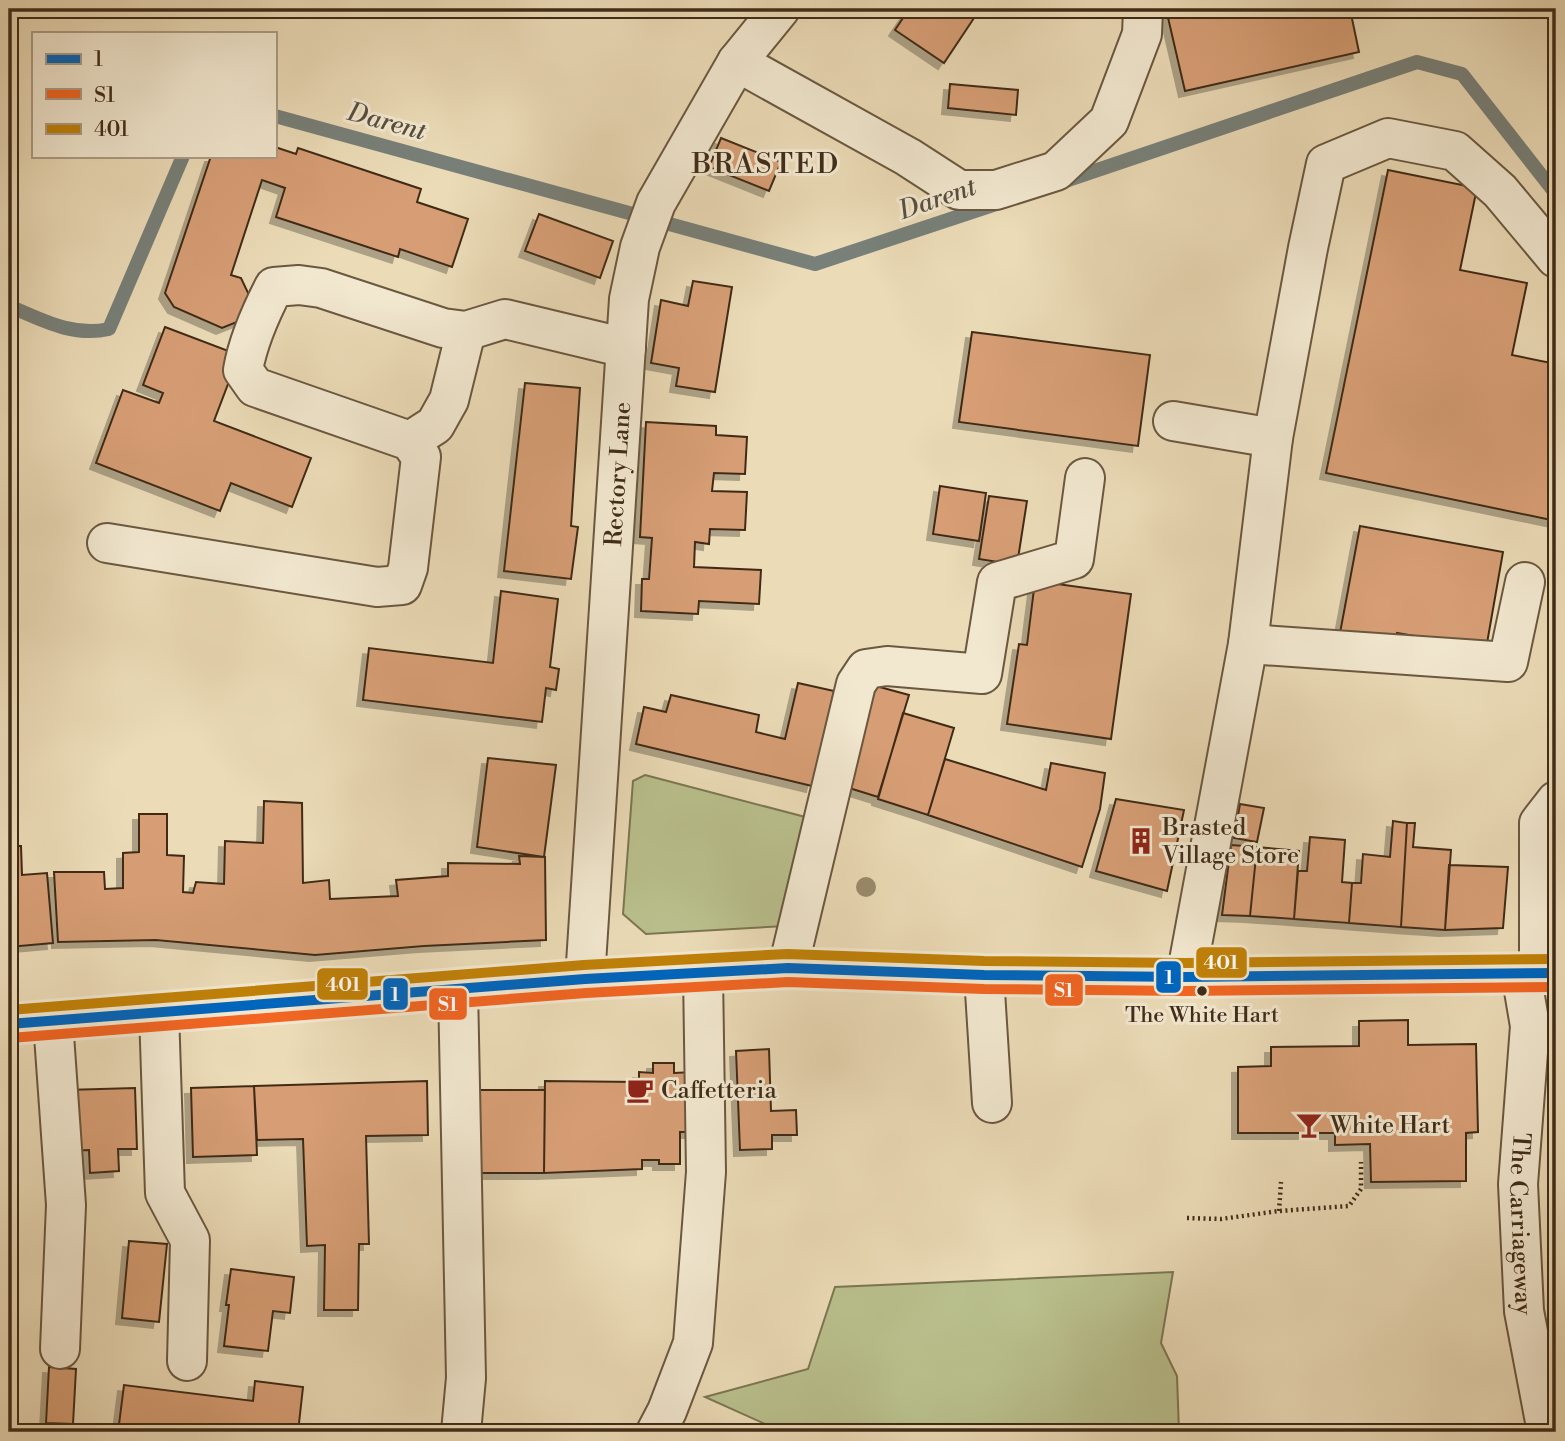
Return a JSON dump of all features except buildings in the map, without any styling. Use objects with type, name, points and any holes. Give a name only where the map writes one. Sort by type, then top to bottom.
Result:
[{"type":"main road","points":[[9,1024],[585,979],[789,968],[984,975],[1186,977],[1539,974]]},
{"type":"street","name":"Rectory Lane","points":[[585,979],[629,299],[640,247],[656,202],[737,62],[780,9]]},
{"type":"street","points":[[737,62],[908,157],[959,190],[996,190],[1056,171],[1109,121],[1142,34],[1143,9]]},
{"type":"street","points":[[1186,977],[1248,644],[1273,438],[1326,164],[1388,138],[1455,151],[1500,191],[1556,258]]},
{"type":"street","points":[[107,543],[377,587],[402,584],[408,568],[421,457],[410,441],[255,387],[243,370],[260,313],[274,287],[299,285],[320,288],[443,328],[466,331],[505,319],[626,348]]},
{"type":"street","points":[[410,441],[435,425],[449,400],[466,331]]},
{"type":"street","points":[[1173,421],[1273,438]]},
{"type":"street","points":[[789,968],[856,684],[866,668],[887,666],[982,674],[997,582],[1074,559],[1085,478]]},
{"type":"street","points":[[1248,644],[1508,662],[1525,582]]},
{"type":"street","name":"The Carriageway","points":[[1547,1432],[1524,1311],[1518,1184],[1530,1026],[1539,974],[1539,823],[1556,801]]},
{"type":"street","points":[[656,1432],[693,1343],[706,1172],[703,973]]},
{"type":"street","points":[[984,975],[992,1103]]},
{"type":"street","points":[[458,989],[466,1378],[461,1432]]},
{"type":"street","points":[[159,1012],[166,1193],[190,1240],[187,1362]]},
{"type":"street","points":[[53,1021],[66,1205],[61,1349]]},
{"type":"path","points":[[1187,1218],[1221,1219],[1349,1206],[1361,1189],[1361,1162]]},
{"type":"path","points":[[1279,1211],[1281,1182]]},
{"type":"green space","points":[[645,775],[813,819],[786,926],[646,934],[623,914],[633,781]]},
{"type":"green space","points":[[1173,1272],[1161,1343],[1177,1376],[1179,1432],[783,1432],[705,1397],[808,1369],[835,1287]]},
{"type":"waterway","name":"Darent","points":[[1062,182],[1417,62],[1462,74],[1556,194]]},
{"type":"waterway","name":"Darent","points":[[276,116],[815,264],[996,204]]},
{"type":"waterway","name":"Darent","points":[[9,306],[45,322],[70,329],[109,329],[182,158]]},
{"type":"transit line","name":"401","points":[[9,1010],[584,965],[787,954],[984,961],[1186,963],[1556,959]]},
{"type":"transit line","name":"1","points":[[9,1024],[585,979],[788,968],[984,975],[1186,977],[1556,973]]},
{"type":"transit line","name":"S1","points":[[10,1038],[586,993],[788,982],[984,989],[1186,991],[1556,987]]},
{"type":"place","name":"Brasted Village Store","points":[[1141,841]]},
{"type":"place","name":"The White Hart","points":[[1202,991]]},
{"type":"place","name":"Caffetteria","points":[[640,1090]]},
{"type":"place","name":"White Hart","points":[[1309,1125]]},
{"type":"district","name":"BRASTED","points":[[766,163]]}]
